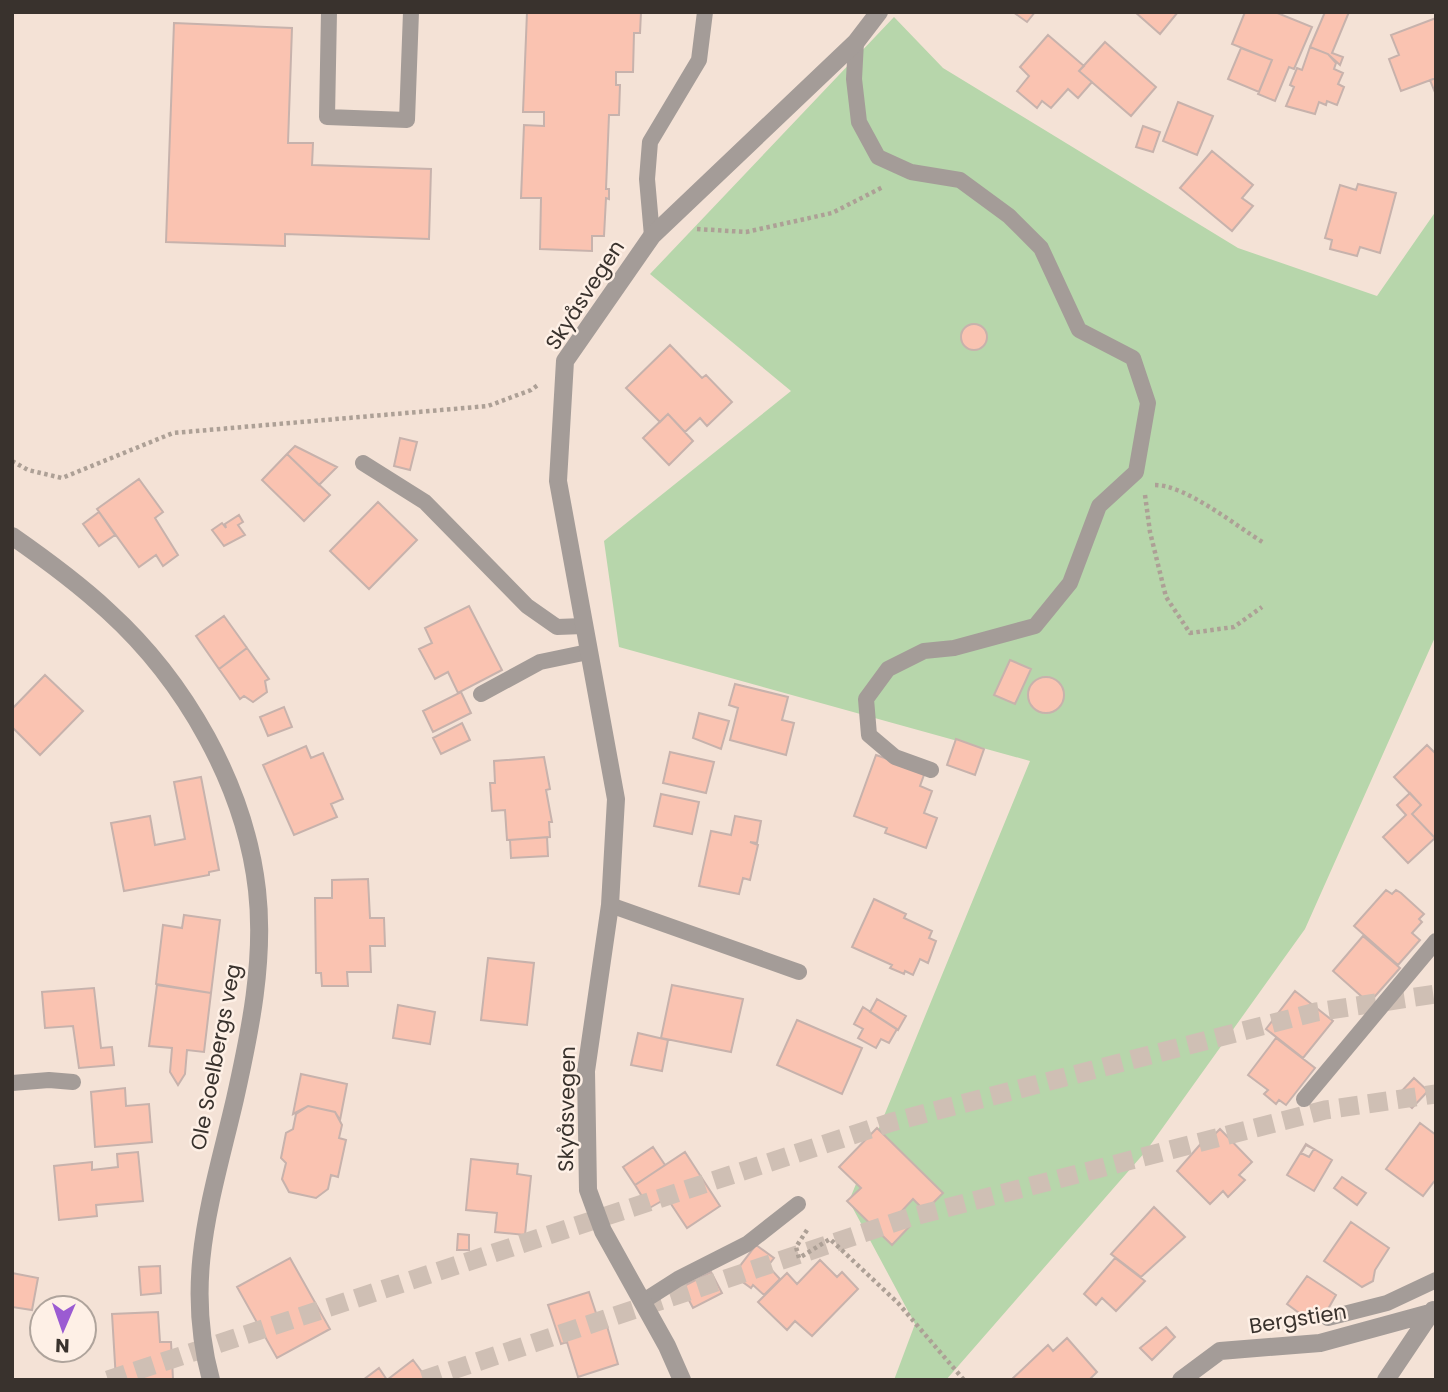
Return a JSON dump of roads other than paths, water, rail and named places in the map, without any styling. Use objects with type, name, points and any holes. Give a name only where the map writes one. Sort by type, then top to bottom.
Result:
[{"type":"street","name":"Skyåsvegen","points":[[682,1380],[603,1231],[588,1190],[586,1071],[610,905],[616,799],[558,481],[565,361],[652,236],[856,42],[879,12]]},
{"type":"street","name":"Ole Soelbergs veg","points":[[12,536],[108,611],[180,693],[208,741],[232,793],[247,838],[257,890],[259,948],[255,998],[205,1221],[197,1307],[202,1347],[211,1380]]},
{"type":"street","name":"Bergstien","points":[[1181,1380],[1220,1351],[1320,1343],[1433,1310]]},
{"type":"street","points":[[1386,1380],[1433,1310]]},
{"type":"lane","points":[[329,12],[327,117],[407,120],[411,12]]},
{"type":"lane","points":[[652,236],[647,178],[650,142],[699,60],[705,12]]},
{"type":"lane","points":[[856,42],[854,79],[859,122],[878,157],[911,172],[960,180],[1009,216],[1041,248],[1079,330],[1133,358],[1148,403],[1136,472],[1098,506],[1070,583],[1035,626],[954,648],[924,651],[888,669],[866,699],[869,735],[895,757],[931,770]]},
{"type":"lane","points":[[363,463],[425,502],[527,606],[557,627],[583,626]]},
{"type":"lane","points":[[481,694],[540,662],[588,652]]},
{"type":"lane","points":[[610,905],[799,972]]},
{"type":"lane","points":[[1304,1099],[1436,941]]},
{"type":"lane","points":[[12,1083],[50,1080],[73,1082]]},
{"type":"lane","points":[[642,1302],[678,1279],[747,1244],[798,1204]]},
{"type":"lane","points":[[1328,1318],[1387,1303],[1436,1280]]},
{"type":"tunnel","points":[[108,1380],[892,1122],[1316,1012],[1436,994]]},
{"type":"tunnel","points":[[423,1380],[911,1217],[1325,1110],[1436,1094]]}]
